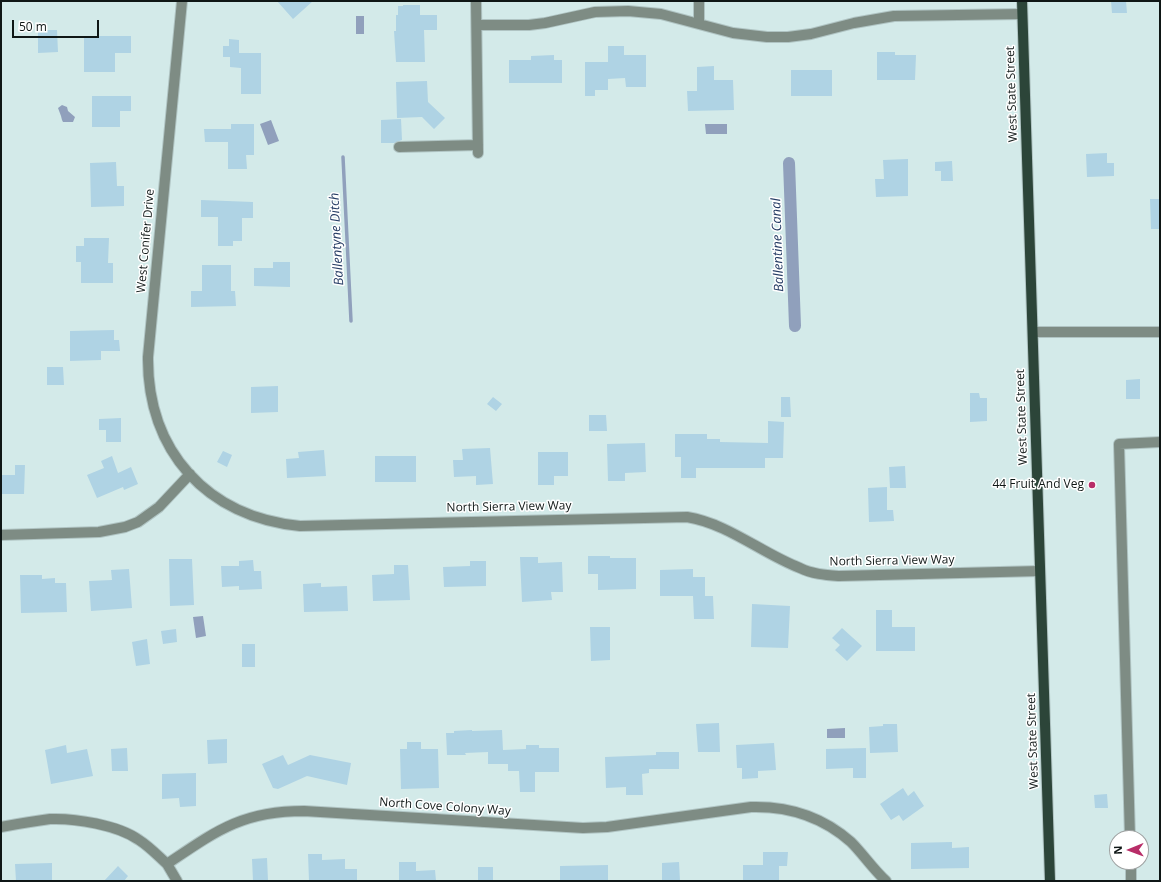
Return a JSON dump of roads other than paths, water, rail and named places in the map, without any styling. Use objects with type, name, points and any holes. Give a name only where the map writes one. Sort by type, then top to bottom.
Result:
[{"type":"main road","name":"West State Street","points":[[1022,1],[1050,881]]},
{"type":"street","name":"West Conifer Drive","points":[[182,1],[148,371],[151,399],[159,425],[171,450],[190,474]]},
{"type":"street","points":[[399,148],[478,149],[476,1]]},
{"type":"street","points":[[699,1],[699,24]]},
{"type":"street","points":[[477,25],[529,25],[595,12],[628,11],[661,14],[733,33],[753,36],[788,37],[811,34],[854,23],[894,16],[1022,14]]},
{"type":"street","points":[[1032,332],[1160,332]]},
{"type":"street","points":[[1130,830],[1119,444],[1160,442]]},
{"type":"street","points":[[1,535],[99,532],[125,527],[138,522],[159,507],[190,474]]},
{"type":"street","name":"North Sierra View Way","points":[[190,474],[210,493],[234,508],[259,518],[300,526],[687,517],[714,523],[800,569],[826,575],[1040,571]]},
{"type":"street","name":"North Cove Colony Way","points":[[167,864],[206,838],[228,826],[256,815],[286,811],[583,828],[607,827],[751,807],[767,807],[798,812],[827,824],[851,843],[886,881]]},
{"type":"street","points":[[1,827],[52,819],[111,827],[125,832],[150,848],[167,864],[177,881]]},
{"type":"street","points":[[1131,870],[1131,881]]},
{"type":"water","points":[[356,16],[364,16],[364,34],[356,34]]},
{"type":"water","points":[[62,105],[67,107],[68,111],[75,117],[73,122],[63,122],[58,108]]},
{"type":"water","points":[[271,120],[279,141],[268,145],[260,124]]},
{"type":"water","points":[[705,124],[727,124],[727,134],[706,134]]},
{"type":"water","points":[[203,616],[206,636],[196,638],[193,617]]},
{"type":"water","points":[[845,728],[845,738],[827,738],[827,729]]},
{"type":"waterway","name":"Ballentyne Ditch","points":[[343,157],[351,321]]},
{"type":"waterway","name":"Ballentine Canal","points":[[789,163],[795,326]]},
{"type":"place","name":"44 Fruit And Veg","points":[[1092,485]]}]
